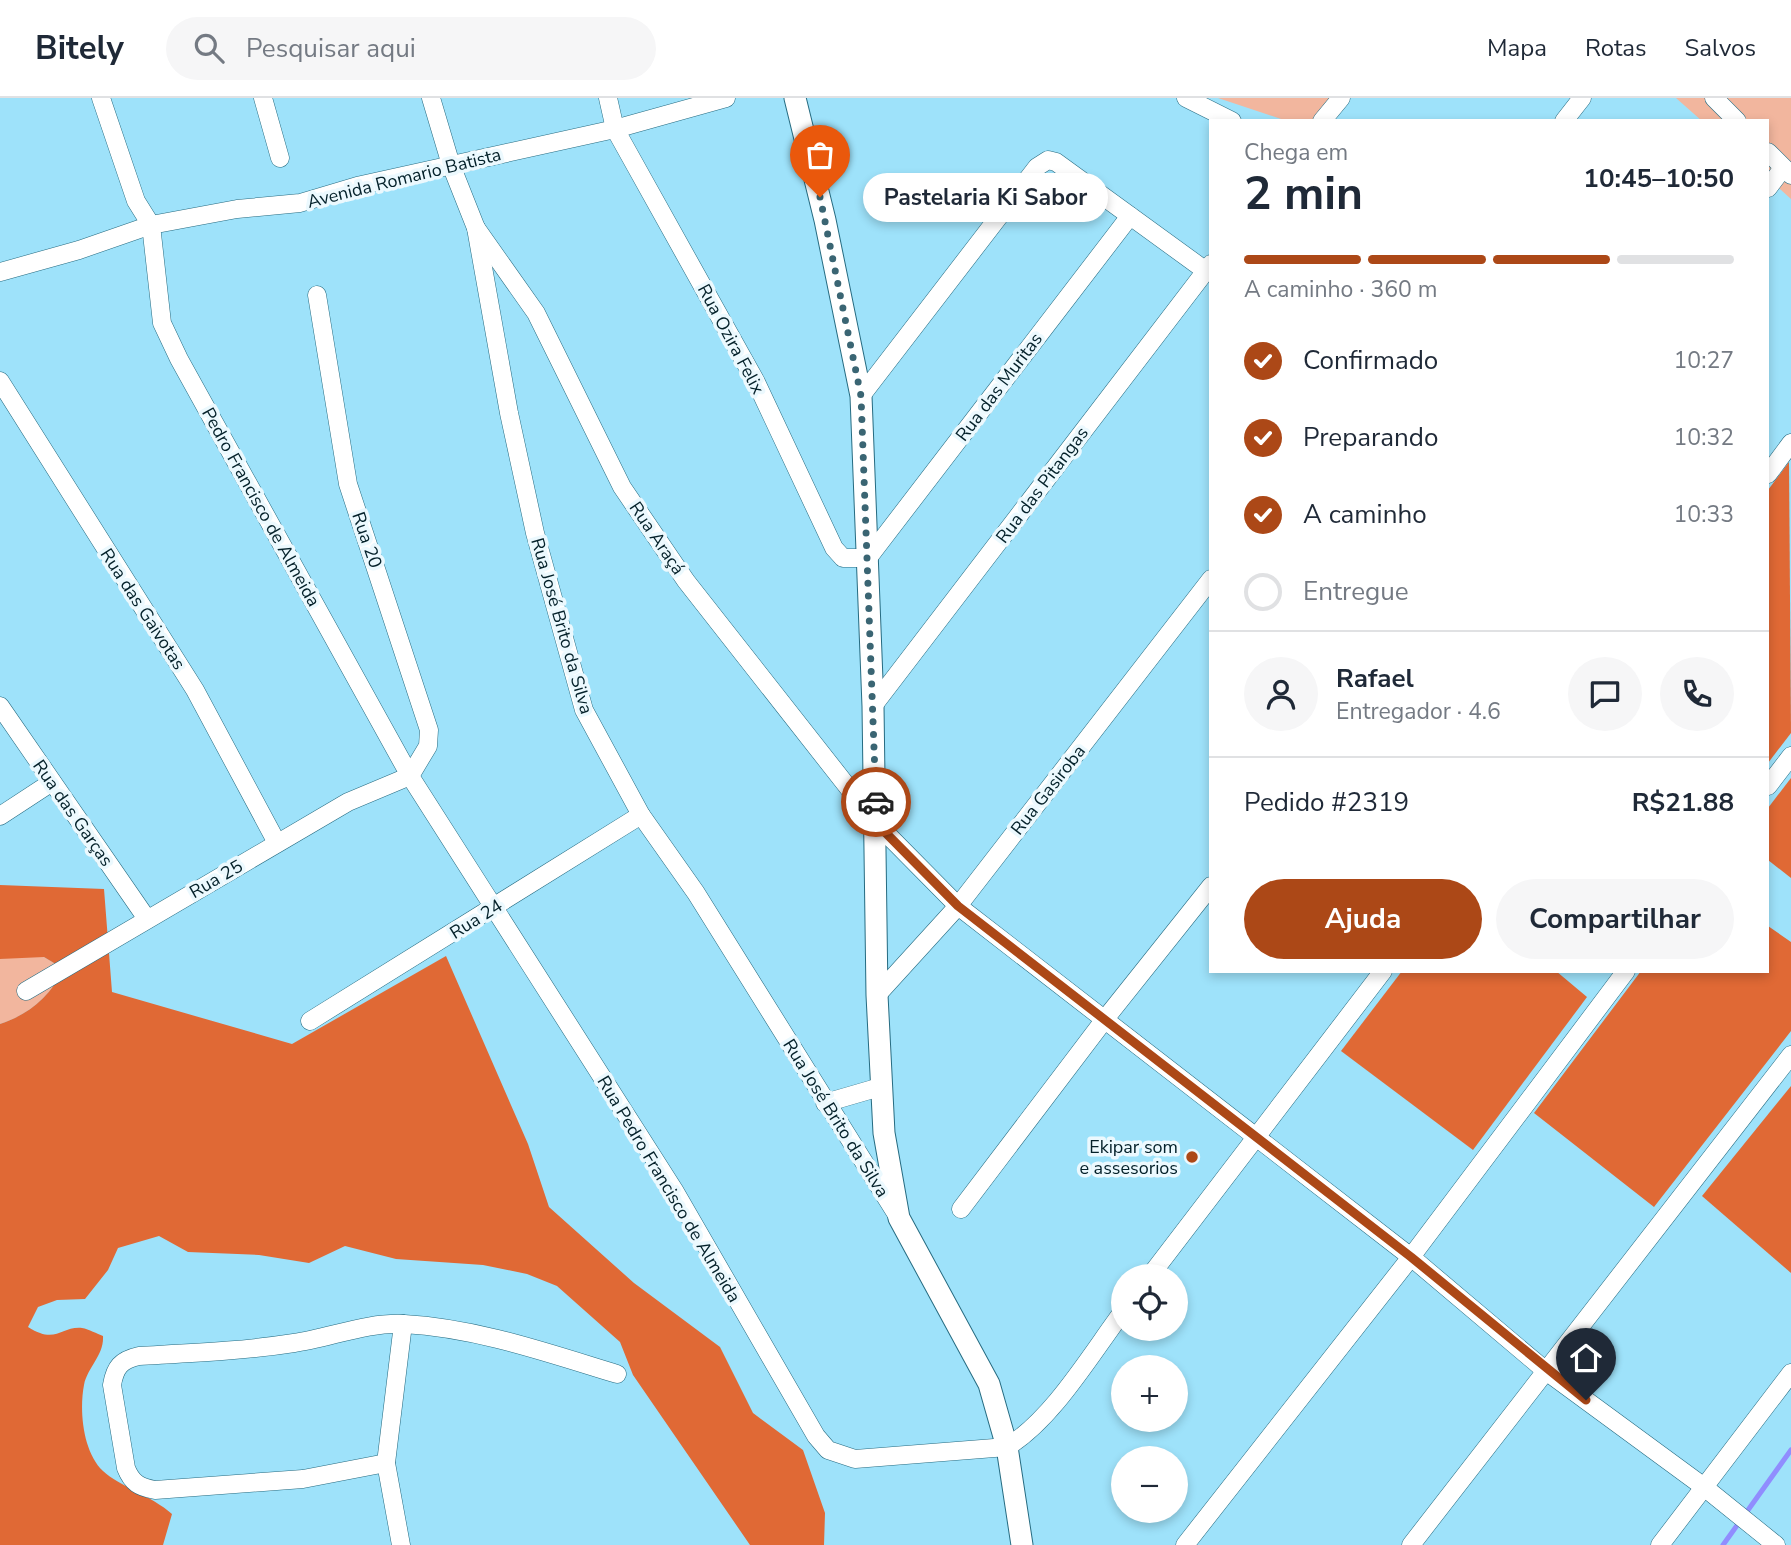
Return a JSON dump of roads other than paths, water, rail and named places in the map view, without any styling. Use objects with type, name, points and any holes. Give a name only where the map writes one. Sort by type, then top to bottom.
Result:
[{"type":"street","points":[[101,98],[135,201],[151,225]]},
{"type":"street","points":[[263,98],[280,158]]},
{"type":"street","name":"Rua José Brito da Silva","points":[[431,98],[451,165],[476,228],[518,453],[584,710],[641,815],[696,893],[899,1218]]},
{"type":"street","name":"Rua Ozira Felix","points":[[608,98],[615,129],[756,382],[834,548],[843,558],[868,558]]},
{"type":"street","name":"Avenida Romario Batista","points":[[0,272],[79,250],[151,225],[237,209],[300,203],[357,186],[615,129],[726,98]]},
{"type":"street","points":[[795,98],[825,220],[861,396],[873,706],[877,995],[884,1133],[899,1218],[989,1384],[1007,1447],[1022,1545]]},
{"type":"street","points":[[1186,98],[1228,119]]},
{"type":"street","points":[[1324,119],[1341,98]]},
{"type":"street","points":[[1566,119],[1582,98]]},
{"type":"street","points":[[1714,98],[1735,119]]},
{"type":"street","points":[[1769,153],[1787,171],[1769,187]]},
{"type":"street","points":[[861,396],[1037,167],[1048,160],[1056,162],[1208,268]]},
{"type":"street","name":"Rua das Muritas","points":[[868,558],[1130,216]]},
{"type":"street","name":"Pedro Francisco de Almeida","points":[[151,225],[162,323],[410,776]]},
{"type":"street","name":"Rua Araçá","points":[[476,228],[536,313],[622,486],[686,581],[876,823],[958,906],[1411,1257],[1546,1371],[1770,1540]]},
{"type":"street","name":"Rua das Pitangas","points":[[873,706],[1208,268]]},
{"type":"street","name":"Rua 20","points":[[317,295],[348,484],[429,730],[428,746],[410,776]]},
{"type":"street","name":"Rua das Gaivotas","points":[[0,382],[195,691],[277,843]]},
{"type":"street","points":[[1769,473],[1791,443]]},
{"type":"street","name":"Rua Gasiroba","points":[[877,995],[958,906],[1209,582]]},
{"type":"street","name":"Rua das Garças","points":[[0,706],[147,919]]},
{"type":"street","points":[[1769,785],[1791,756]]},
{"type":"street","name":"Rua 25","points":[[26,991],[348,802],[410,776]]},
{"type":"street","name":"Rua Pedro Francisco de Almeida","points":[[410,776],[674,1190],[758,1339],[816,1436],[828,1450],[855,1460],[1007,1447]]},
{"type":"street","points":[[0,816],[52,782]]},
{"type":"street","name":"Rua 24","points":[[310,1021],[641,815]]},
{"type":"street","points":[[961,1209],[1105,1018],[1209,888]]},
{"type":"street","points":[[1159,1264],[1381,973]]},
{"type":"street","points":[[1185,1545],[1411,1257],[1624,973]]},
{"type":"street","points":[[1412,1545],[1791,1055]]},
{"type":"street","points":[[825,1102],[880,1087]]},
{"type":"street","points":[[401,1545],[386,1463],[403,1324]]},
{"type":"street","points":[[386,1463],[303,1479],[155,1490],[141,1487],[131,1480],[126,1468],[112,1385],[118,1365],[126,1359],[251,1349],[403,1324],[486,1337],[617,1374]]},
{"type":"street","points":[[1007,1447],[1023,1437],[1043,1417],[1111,1327]]},
{"type":"street","points":[[1660,1545],[1791,1373]]},
{"type":"waterway","points":[[1723,1545],[1791,1450]]},
{"type":"place","name":"Pastelaria Ki Sabor","points":[[820,197]]},
{"type":"place","name":"Ekipar som e assesorios","points":[[1192,1157]]}]
